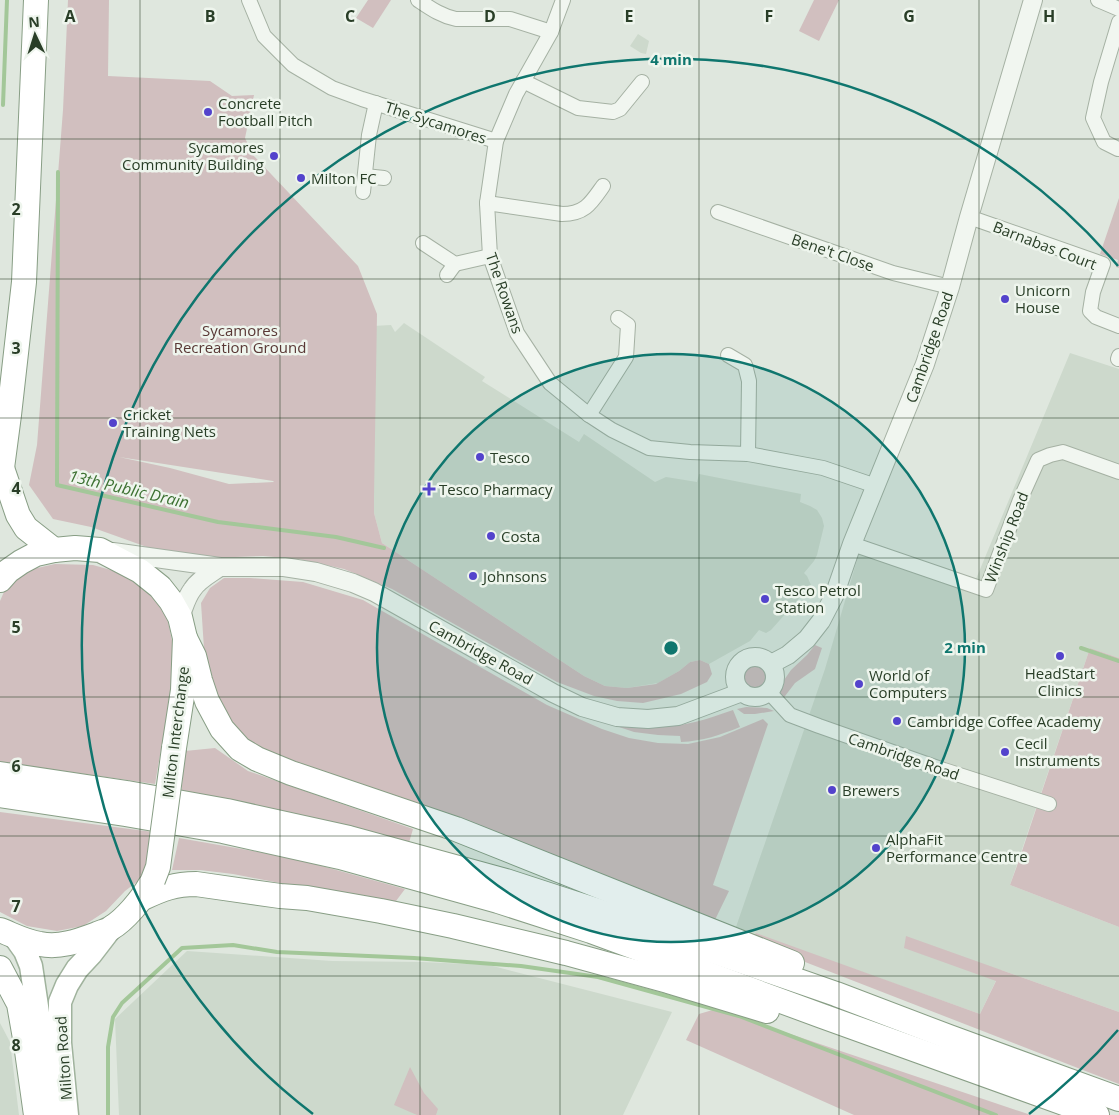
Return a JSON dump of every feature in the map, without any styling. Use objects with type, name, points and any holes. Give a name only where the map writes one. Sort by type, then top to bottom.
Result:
[{"type":"highway","points":[[36,0],[24,282],[1,471],[18,515],[26,528],[54,550]]},
{"type":"highway","points":[[0,580],[8,571],[36,554],[75,548],[100,550],[140,571],[160,587],[171,601],[194,656],[207,701],[222,729],[240,749],[257,759],[291,773],[456,829],[798,965],[917,1014],[948,1037]]},
{"type":"highway","name":"Milton Interchange","points":[[8,933],[41,945],[62,945],[78,941],[112,928],[128,914],[148,889],[158,867],[183,690],[182,627]]},
{"type":"highway","points":[[0,774],[127,793],[227,811],[349,838],[506,881],[836,994],[1119,1099]]},
{"type":"highway","points":[[0,795],[115,812],[223,831],[340,857],[498,900],[591,931],[1098,1115]]},
{"type":"highway","points":[[148,889],[196,884],[307,898],[381,911],[566,953],[668,981],[825,1030],[873,1034]]},
{"type":"highway","points":[[0,968],[19,1004],[36,1115]]},
{"type":"main road","name":"Milton Road","points":[[67,1115],[60,1043],[60,1002],[67,985],[77,969],[112,928]]},
{"type":"main road","name":"Milton Road","points":[[8,933],[25,951],[31,966],[38,1013],[47,1115]]},
{"type":"street","name":"The Sycamores","points":[[249,0],[264,36],[293,65],[332,88],[496,142]]},
{"type":"street","points":[[418,0],[435,12],[449,18],[510,19],[551,32]]},
{"type":"street","name":"The Rowans","points":[[563,0],[551,32],[516,94],[496,142],[487,203],[490,256],[517,333],[550,383],[589,415],[612,430],[649,448],[690,452],[748,454],[823,468],[876,486]]},
{"type":"street","name":"Cambridge Road","points":[[771,664],[788,655],[807,639],[821,621],[834,596],[852,544],[925,364],[950,287],[1033,0]]},
{"type":"street","points":[[1098,0],[1119,9]]},
{"type":"street","points":[[1118,149],[1104,142],[1093,118],[1101,82],[1119,22]]},
{"type":"street","points":[[523,81],[578,108],[613,112],[620,109],[642,82]]},
{"type":"street","name":"The Sycamores","points":[[363,192],[369,135],[376,103]]},
{"type":"street","points":[[365,176],[384,178]]},
{"type":"street","points":[[487,203],[572,214],[594,207],[603,186]]},
{"type":"street","name":"Bene't Close","points":[[718,212],[893,273],[950,287]]},
{"type":"street","name":"Barnabas Court","points":[[969,217],[1103,264],[1093,292],[1090,311],[1096,317],[1119,326]]},
{"type":"street","points":[[423,242],[451,270],[490,256]]},
{"type":"street","points":[[589,415],[626,357],[628,325],[618,318]]},
{"type":"street","points":[[728,355],[745,366],[749,381],[748,454]]},
{"type":"street","name":"Winship Road","points":[[852,544],[986,590],[1020,500],[1038,460],[1063,452],[1119,472]]},
{"type":"street","name":"Cambridge Road","points":[[100,550],[220,567],[284,567],[316,572],[353,583],[374,592],[553,693],[582,707],[617,717],[648,718],[678,716],[742,692]]},
{"type":"street","points":[[182,627],[186,601],[192,589],[202,579],[220,567]]},
{"type":"street","points":[[750,657],[758,657],[765,659],[771,664],[775,670],[776,678],[774,686],[769,692],[756,697],[748,696],[742,692],[737,685],[735,676],[738,667],[744,660],[750,657]]},
{"type":"street","name":"Cambridge Road","points":[[769,692],[790,715],[944,770],[1049,804]]},
{"type":"shaded area","points":[[638,34],[649,41],[646,54],[630,46]]},
{"type":"shaded area","points":[[404,323],[485,377],[482,381],[579,442],[584,434],[655,482],[666,477],[697,482],[699,474],[801,494],[800,502],[817,510],[824,526],[817,555],[804,573],[811,585],[771,630],[766,633],[759,630],[750,641],[709,664],[700,660],[690,662],[658,683],[627,688],[605,686],[584,676],[382,543],[374,513],[371,406],[373,326],[391,325],[395,332]]},
{"type":"shaded area","points":[[1070,353],[1119,369],[1119,658],[1090,648],[1010,885],[1119,927],[1119,1012],[1001,970],[980,1014],[736,927],[825,669],[862,543],[976,579]]},
{"type":"shaded area","points":[[187,951],[332,961],[489,965],[672,1012],[623,1115],[119,1115],[115,1019]]},
{"type":"shaded area","points":[[0,1023],[10,1042],[19,1115],[0,1115]]},
{"type":"green space","name":"Sycamores Recreation Ground","points":[[68,0],[109,0],[108,76],[210,81],[232,96],[254,95],[245,138],[253,155],[358,266],[377,314],[374,513],[382,543],[584,676],[605,686],[627,688],[656,684],[679,671],[690,662],[700,660],[709,664],[712,674],[707,682],[681,694],[643,703],[617,701],[594,696],[557,682],[392,589],[344,569],[298,559],[263,556],[208,558],[158,551],[91,527],[53,519],[29,485],[37,445],[63,110]],"holes":[[[119,457],[273,481],[229,484]]]},
{"type":"green space","points":[[368,0],[391,0],[373,28],[356,18]]},
{"type":"green space","points":[[814,0],[839,0],[819,41],[799,31]]},
{"type":"green space","points":[[1119,198],[1119,268],[1116,267],[1118,260],[1100,254]]},
{"type":"green space","points":[[55,564],[93,565],[129,575],[151,591],[167,617],[174,650],[172,686],[155,784],[0,762],[0,601],[7,585],[24,571]]},
{"type":"green space","points":[[224,578],[303,582],[363,600],[547,705],[602,729],[629,738],[658,743],[688,744],[720,737],[763,719],[768,724],[713,885],[729,891],[713,924],[263,750],[245,738],[229,724],[205,664],[201,603],[210,588]]},
{"type":"green space","points":[[815,645],[822,648],[815,669],[795,683],[782,700],[780,691],[782,683],[791,670]]},
{"type":"green space","points":[[1090,648],[1119,658],[1119,927],[1010,885]]},
{"type":"green space","points":[[750,665],[760,665],[767,672],[767,682],[760,689],[750,689],[743,682],[743,672]]},
{"type":"green space","points":[[746,707],[767,708],[774,711],[744,714],[737,709]]},
{"type":"green space","points":[[733,710],[740,727],[711,737],[681,742],[680,736],[634,732],[610,724],[642,727],[674,726],[700,721]]},
{"type":"green space","points":[[215,748],[248,771],[413,829],[408,846],[181,797],[185,751]]},
{"type":"green space","points":[[0,812],[153,832],[149,860],[142,878],[125,891],[106,911],[83,926],[57,931],[27,926],[0,912]]},
{"type":"green space","points":[[179,838],[293,858],[405,889],[393,905],[233,874],[200,870],[172,870]]},
{"type":"green space","points":[[756,933],[980,1014],[996,981],[904,948],[906,936],[1119,1012],[1119,1084],[751,941]]},
{"type":"green space","points":[[716,1009],[1031,1115],[854,1115],[686,1040],[699,1014]]},
{"type":"green space","points":[[410,1067],[424,1093],[438,1109],[436,1115],[417,1115],[394,1105]]},
{"type":"waterway","points":[[3,105],[7,0]]},
{"type":"waterway","name":"13th Public Drain","points":[[58,172],[57,485],[218,522],[336,537],[384,548]]},
{"type":"waterway","points":[[1081,648],[1119,661]]},
{"type":"waterway","points":[[108,1115],[108,1047],[113,1017],[122,1003],[182,948],[233,945],[277,952],[414,958],[521,966],[598,977],[739,1016],[996,1115]]},
{"type":"place","name":"Concrete Football Pitch","points":[[208,112]]},
{"type":"place","name":"Sycamores Community Building","points":[[274,156]]},
{"type":"place","name":"Milton FC","points":[[301,178]]},
{"type":"place","name":"Unicorn House","points":[[1005,299]]},
{"type":"place","name":"Cricket Training Nets","points":[[113,423]]},
{"type":"place","name":"Tesco","points":[[480,457]]},
{"type":"place","name":"Tesco Pharmacy","points":[[429,489]]},
{"type":"place","name":"Costa","points":[[491,536]]},
{"type":"place","name":"Johnsons","points":[[473,576]]},
{"type":"place","name":"Tesco Petrol Station","points":[[765,599]]},
{"type":"place","name":"HeadStart Clinics","points":[[1060,656]]},
{"type":"place","name":"World of Computers","points":[[859,684]]},
{"type":"place","name":"Cambridge Coffee Academy","points":[[897,721]]},
{"type":"place","name":"Cecil Instruments","points":[[1005,752]]},
{"type":"place","name":"Brewers","points":[[832,790]]},
{"type":"place","name":"AlphaFit Performance Centre","points":[[876,848]]}]
